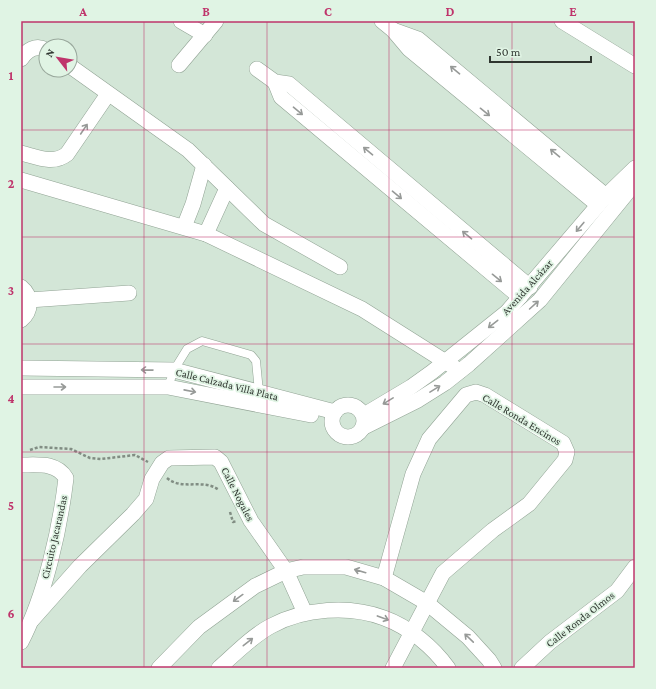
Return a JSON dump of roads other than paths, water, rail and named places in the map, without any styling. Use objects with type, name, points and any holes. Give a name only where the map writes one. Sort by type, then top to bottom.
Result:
[{"type":"street","points":[[181,21],[204,35]]},
{"type":"street","points":[[179,65],[216,21]]},
{"type":"street","points":[[562,21],[635,66]]},
{"type":"street","points":[[388,26],[418,39],[567,171],[602,200]]},
{"type":"street","points":[[21,59],[28,50],[38,49]]},
{"type":"street","points":[[257,69],[274,82],[289,84],[388,177],[525,292]]},
{"type":"street","points":[[78,72],[188,150],[264,224],[340,267]]},
{"type":"street","points":[[21,153],[52,161],[60,159],[67,154],[108,94]]},
{"type":"street","points":[[184,227],[193,204],[204,165]]},
{"type":"street","name":"Avenida Alcázar","points":[[364,421],[445,362],[507,312],[602,200],[635,168]]},
{"type":"street","points":[[21,180],[206,234],[362,309],[460,371]]},
{"type":"street","name":"Avenida Alcázar","points":[[364,421],[418,400],[460,371],[540,300],[635,184]]},
{"type":"street","points":[[206,234],[227,188]]},
{"type":"street","points":[[21,320],[28,310],[25,294],[129,293]]},
{"type":"street","name":"Calle Calzada Villa Plata","points":[[21,368],[174,370],[259,392],[334,416]]},
{"type":"street","name":"Calle Calzada Villa Plata","points":[[21,387],[168,387],[334,416]]},
{"type":"street","name":"Calle Ronda Encinos","points":[[384,578],[416,467],[430,438],[466,395],[476,392],[485,395],[563,442],[568,452],[565,460],[530,504],[493,530],[443,573],[427,603]]},
{"type":"street","points":[[350,405],[356,407],[364,421],[356,436],[346,437],[336,432],[334,416],[339,408],[350,405]]},
{"type":"street","name":"Calle Nogales","points":[[32,620],[80,566],[146,499],[152,478],[157,469],[169,458],[215,457],[221,462],[248,515],[286,571],[305,613]]},
{"type":"street","name":"Circuito Jacarandas","points":[[21,465],[55,467],[62,471],[66,478],[63,505],[32,620],[21,642]]},
{"type":"street","points":[[159,668],[199,627],[255,586],[286,571],[303,567],[346,567],[384,578],[427,603],[468,637],[489,660],[494,668]]},
{"type":"street","name":"Calle Ronda Olmos","points":[[522,668],[550,642],[617,590],[635,567]]},
{"type":"street","points":[[393,668],[413,633],[427,603]]},
{"type":"street","points":[[219,668],[271,626],[305,613],[347,610],[384,618],[413,633],[440,658],[448,668]]},
{"type":"lane","points":[[168,387],[174,370],[187,349],[202,341],[251,355],[256,361],[259,392]]}]
